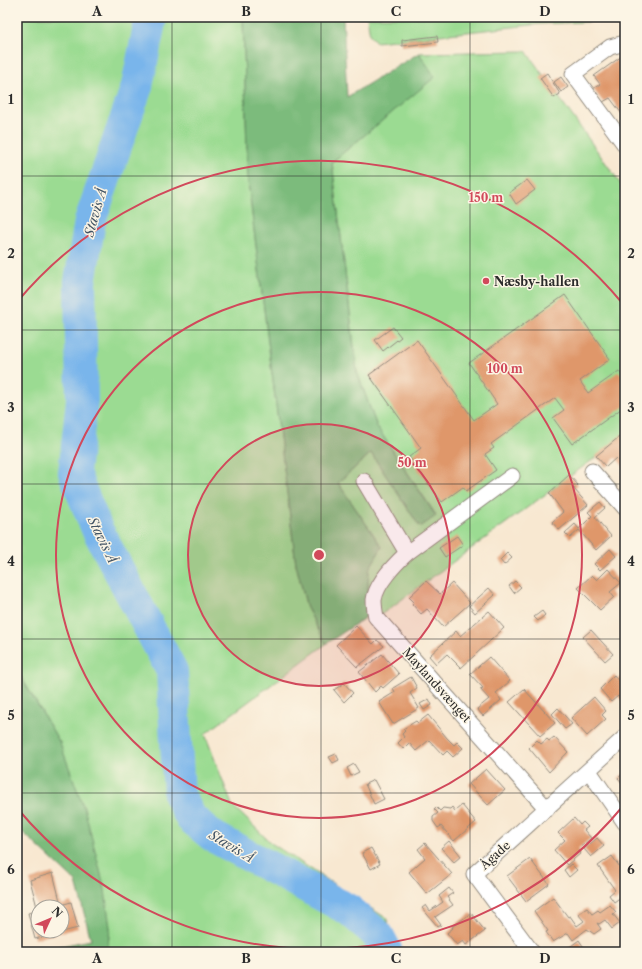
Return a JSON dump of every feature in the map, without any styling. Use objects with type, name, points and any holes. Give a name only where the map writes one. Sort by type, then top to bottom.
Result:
[{"type":"street","points":[[625,43],[610,47],[573,74],[625,145]]},
{"type":"street","points":[[592,471],[625,508]]},
{"type":"street","name":"Maylandsvænget","points":[[512,476],[407,553],[392,568],[381,583],[374,600],[376,616],[547,809]]},
{"type":"street","points":[[364,481],[407,553]]},
{"type":"street","name":"Ågade","points":[[532,952],[474,874],[625,737]]},
{"type":"street","points":[[589,771],[625,823]]},
{"type":"green space","points":[[17,17],[243,17],[248,182],[296,564],[307,608],[326,644],[205,734],[232,805],[271,843],[386,918],[402,952],[319,952],[283,946],[276,952],[107,952],[110,928],[60,743],[17,670]]},
{"type":"green space","points":[[243,17],[343,17],[347,97],[419,53],[435,77],[332,162],[357,372],[377,427],[436,516],[420,527],[371,453],[338,483],[382,547],[369,569],[366,617],[326,644],[307,608],[296,564],[248,182]]},
{"type":"green space","points":[[367,17],[625,17],[625,20],[540,24],[376,42],[370,35]]},
{"type":"green space","name":"Næsby-hallen","points":[[526,51],[625,190],[625,436],[382,614],[366,617],[369,569],[382,547],[338,483],[371,453],[420,527],[436,515],[377,427],[357,372],[332,162],[434,77],[419,53]]},
{"type":"green space","points":[[17,670],[60,743],[85,811],[105,890],[110,928],[107,952],[32,952],[91,940],[76,882],[17,827]]},
{"type":"building","points":[[437,36],[438,42],[402,46],[402,40]]},
{"type":"building","points":[[622,56],[625,60],[625,118],[610,98],[603,102],[593,89],[600,84],[594,76]]},
{"type":"building","points":[[547,73],[560,94],[554,98],[540,78]]},
{"type":"building","points":[[561,77],[568,87],[561,92],[554,82]]},
{"type":"building","points":[[527,180],[535,190],[516,204],[509,193]]},
{"type":"building","points":[[565,295],[610,359],[580,381],[588,393],[619,371],[625,380],[625,406],[572,444],[553,418],[564,410],[555,398],[491,444],[494,448],[485,454],[496,470],[466,491],[463,487],[442,502],[409,457],[421,448],[369,375],[417,340],[474,420],[497,404],[469,363]]},
{"type":"building","points":[[393,327],[401,337],[383,351],[375,340]]},
{"type":"building","points":[[625,432],[625,468],[616,458],[606,467],[596,456]]},
{"type":"building","points":[[569,475],[578,485],[574,489],[588,505],[559,530],[552,522],[563,512],[549,493]]},
{"type":"building","points":[[600,502],[605,508],[595,517],[611,536],[596,550],[579,530],[570,538],[565,533],[575,524],[579,529],[592,516],[588,512]]},
{"type":"building","points":[[457,536],[463,545],[445,557],[439,548]]},
{"type":"building","points":[[610,549],[616,556],[600,570],[594,564]]},
{"type":"building","points":[[507,553],[512,558],[504,565],[500,560]]},
{"type":"building","points":[[608,569],[621,583],[610,592],[614,597],[600,610],[578,588],[592,575],[597,580]]},
{"type":"building","points":[[426,581],[440,594],[452,583],[470,603],[443,627],[427,609],[421,614],[412,604],[414,602],[409,597]]},
{"type":"building","points":[[515,581],[521,587],[514,593],[509,586]]},
{"type":"building","points":[[489,588],[495,595],[475,613],[469,606]]},
{"type":"building","points":[[489,611],[504,628],[461,668],[447,654],[436,664],[429,656],[456,631],[460,636]]},
{"type":"building","points":[[542,611],[545,615],[538,621],[534,617]]},
{"type":"building","points":[[356,626],[373,644],[377,640],[384,646],[357,667],[336,645]]},
{"type":"building","points":[[591,630],[613,654],[605,661],[583,637]]},
{"type":"building","points":[[382,654],[399,674],[383,688],[381,686],[375,692],[359,672]]},
{"type":"building","points":[[489,657],[510,681],[496,693],[501,700],[483,716],[477,709],[489,699],[480,689],[483,688],[470,674]]},
{"type":"building","points":[[614,675],[618,680],[624,675],[625,676],[625,704],[618,696],[611,702],[600,689]]},
{"type":"building","points":[[411,677],[417,688],[410,693],[419,708],[393,724],[379,702],[395,692],[393,688]]},
{"type":"building","points":[[344,683],[353,693],[344,702],[334,690]]},
{"type":"building","points":[[524,689],[555,723],[540,736],[509,702]]},
{"type":"building","points":[[594,697],[606,711],[602,715],[606,719],[587,736],[571,718]]},
{"type":"building","points":[[429,699],[432,705],[424,710],[420,704]]},
{"type":"building","points":[[558,708],[572,724],[565,729],[552,714]]},
{"type":"building","points":[[428,715],[454,745],[457,742],[463,748],[453,757],[447,751],[443,755],[429,740],[416,751],[409,743],[403,749],[398,743],[404,737],[402,734],[405,731],[403,729],[416,721],[418,723]]},
{"type":"building","points":[[554,737],[568,752],[549,772],[529,748],[537,740],[541,744],[547,739],[549,741]]},
{"type":"building","points":[[336,754],[339,760],[333,763],[329,757]]},
{"type":"building","points":[[354,764],[359,772],[351,776],[347,768]]},
{"type":"building","points":[[486,769],[505,790],[488,805],[469,784]]},
{"type":"building","points":[[625,772],[625,786],[618,778]]},
{"type":"building","points":[[374,780],[384,799],[374,804],[365,784]]},
{"type":"building","points":[[462,805],[476,822],[454,841],[441,826],[438,828],[433,821],[433,817],[438,813],[434,809],[436,807],[440,811],[443,808],[450,809],[452,807],[455,811]]},
{"type":"building","points":[[574,818],[580,825],[583,822],[588,827],[584,830],[591,838],[578,849],[581,853],[567,865],[554,850],[565,840],[558,833]]},
{"type":"building","points":[[597,838],[604,846],[591,857],[584,849]]},
{"type":"building","points":[[449,841],[461,856],[454,862],[441,848]]},
{"type":"building","points":[[425,843],[452,874],[427,894],[409,872],[425,858],[418,849]]},
{"type":"building","points":[[371,848],[380,864],[371,869],[362,853]]},
{"type":"building","points":[[612,856],[625,874],[625,894],[614,902],[609,895],[615,890],[598,866]]},
{"type":"building","points":[[530,859],[549,884],[526,901],[507,876]]},
{"type":"building","points":[[571,864],[577,870],[569,877],[564,870]]},
{"type":"building","points":[[53,873],[60,899],[35,899],[30,880]]},
{"type":"building","points":[[449,888],[453,893],[447,897],[453,905],[435,917],[441,925],[438,927],[422,908],[426,905],[430,911],[443,902],[439,896]]},
{"type":"building","points":[[553,897],[577,926],[584,921],[578,914],[587,908],[592,914],[598,910],[600,912],[610,905],[616,912],[613,914],[620,923],[612,929],[605,920],[599,924],[597,923],[601,929],[594,934],[587,929],[573,940],[568,933],[553,942],[546,932],[548,931],[534,911]]},
{"type":"building","points":[[71,902],[78,928],[70,930]]},
{"type":"building","points":[[471,913],[485,931],[466,945],[463,941],[457,945],[447,933],[453,928],[452,927]]},
{"type":"building","points":[[579,940],[587,952],[563,952]]},
{"type":"waterway","name":"Stavis Å","points":[[151,17],[137,86],[90,221],[80,282],[82,400],[74,473],[97,529],[172,671],[179,795],[191,818],[214,837],[349,910],[378,935],[387,952]]},
{"type":"place","name":"Næsby-hallen","points":[[486,281]]}]
